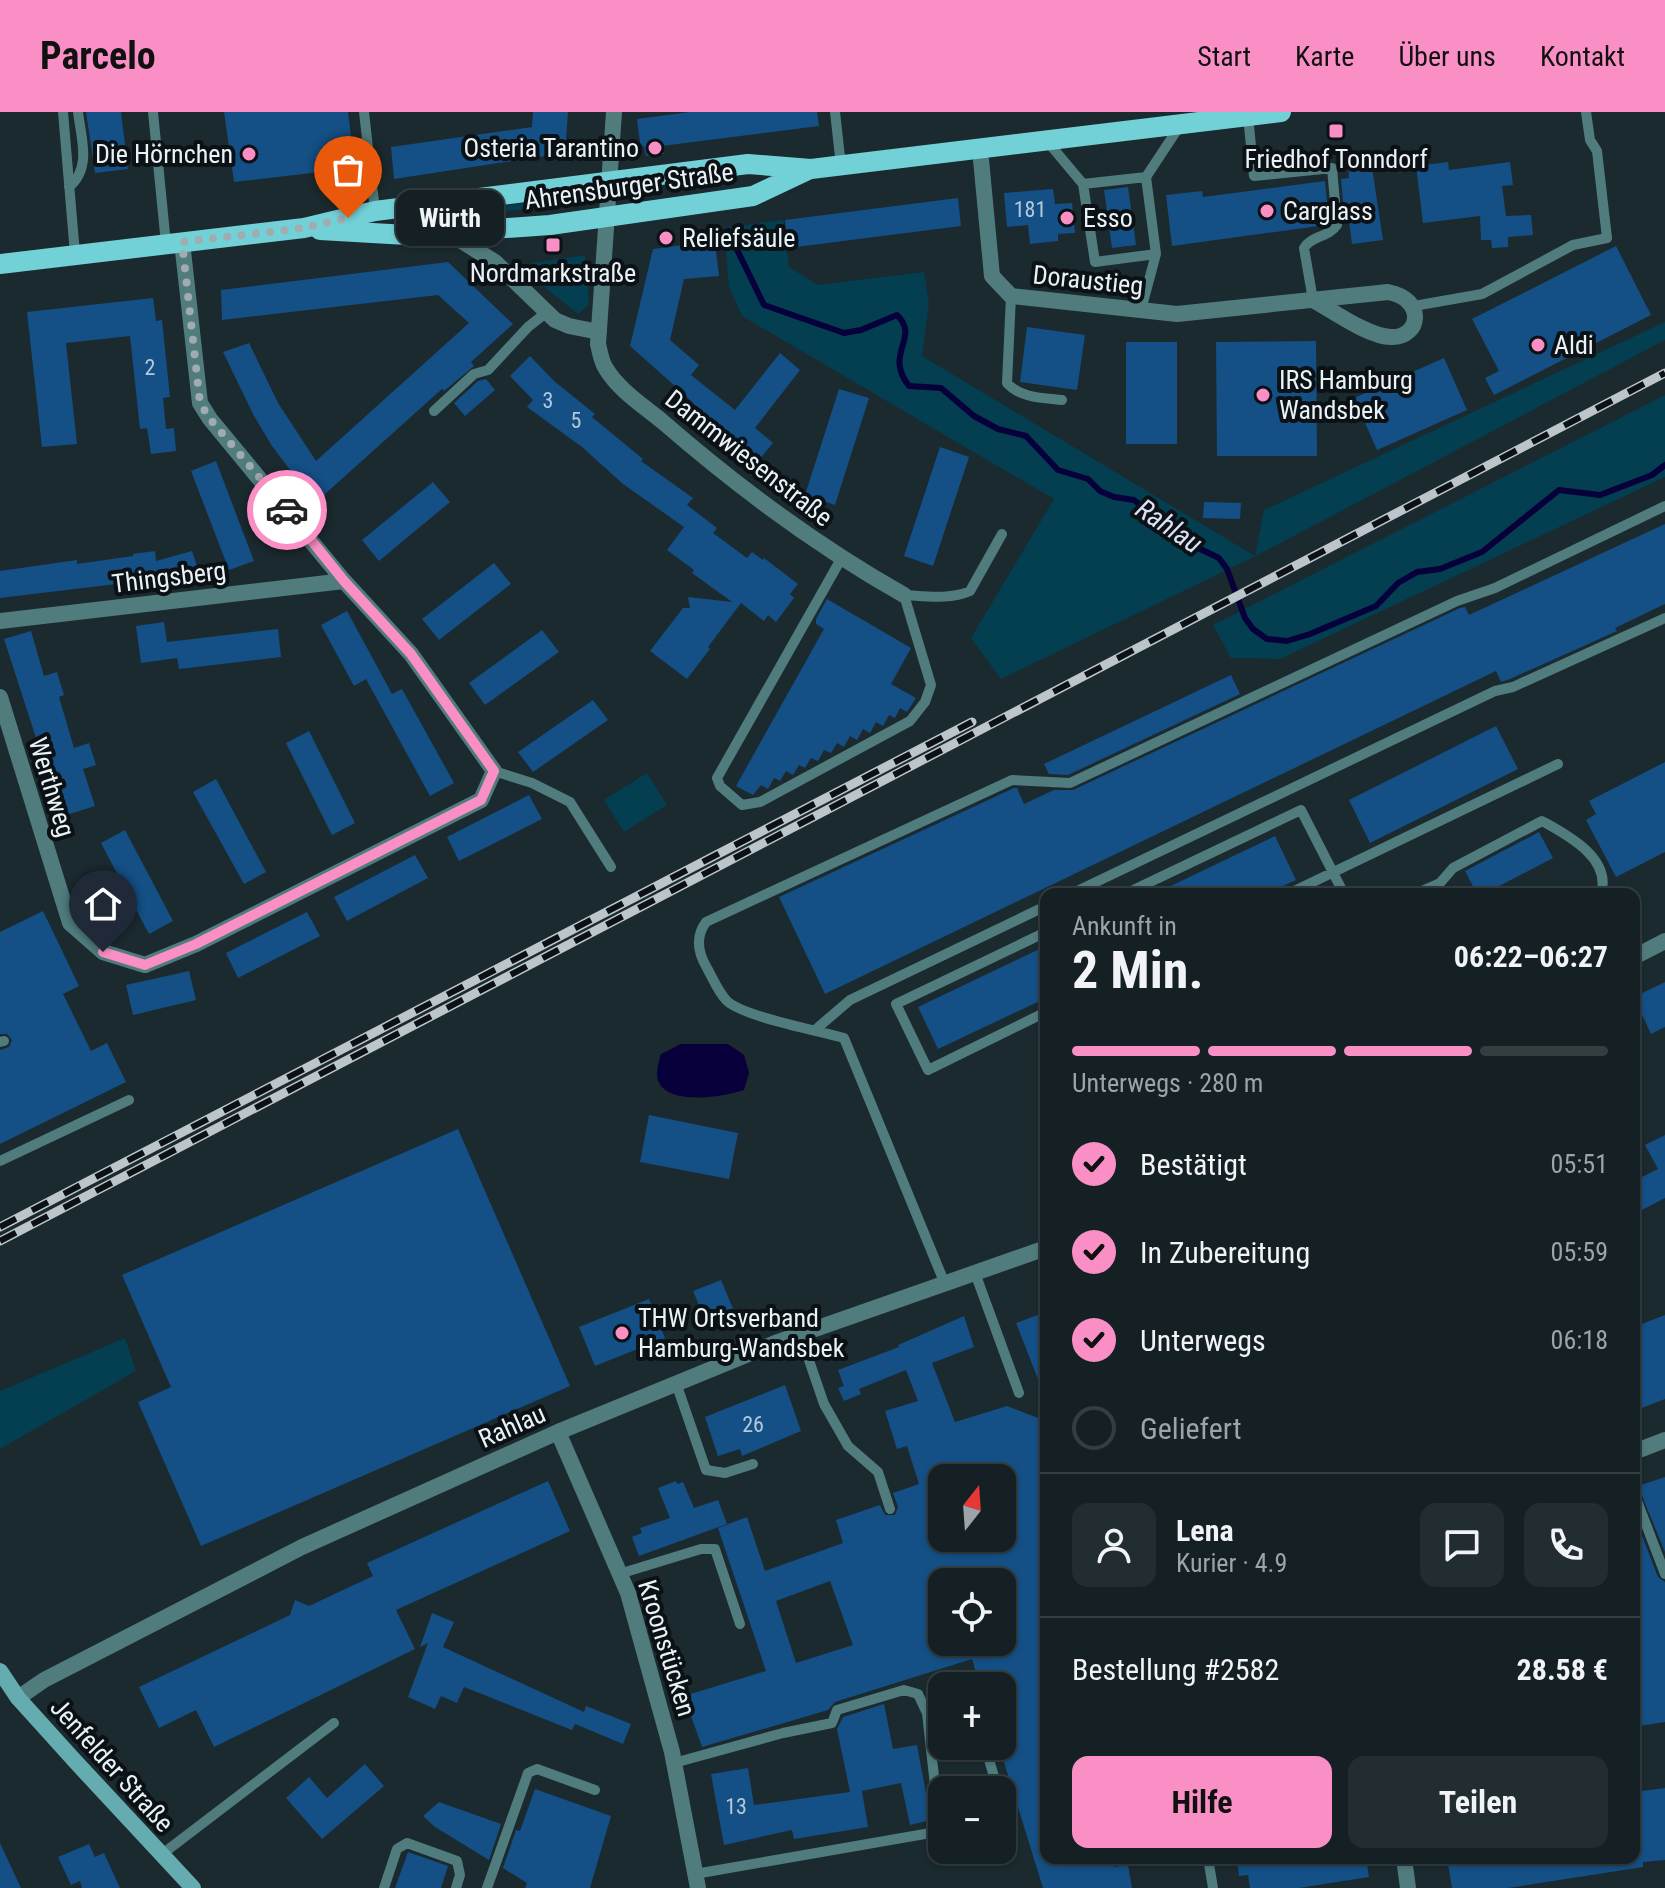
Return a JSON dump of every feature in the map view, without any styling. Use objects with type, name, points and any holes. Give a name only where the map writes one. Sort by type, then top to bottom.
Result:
[{"type":"main road","name":"Ahrensburger Straße","points":[[0,264],[304,228],[375,211],[748,164],[811,169],[1181,124],[1214,116],[1281,112]]},
{"type":"main road","name":"Ahrensburger Straße","points":[[304,228],[372,234],[449,233],[608,217],[753,196],[811,169]]},
{"type":"street","points":[[610,183],[614,112]]},
{"type":"street","name":"Doraustieg","points":[[980,149],[992,276],[1011,296],[1177,314],[1388,292],[1405,297],[1414,306]]},
{"type":"street","name":"Dammwiesenstraße","points":[[610,183],[599,332],[600,355],[616,381],[791,525],[841,559],[904,595]]},
{"type":"street","points":[[449,233],[495,262],[562,323],[599,332]]},
{"type":"street","points":[[174,243],[200,403],[344,581],[411,654],[494,771]]},
{"type":"street","points":[[1313,300],[1366,329],[1390,337],[1411,328],[1414,306]]},
{"type":"street","name":"Thingsberg","points":[[0,621],[344,581]]},
{"type":"street","name":"Werthweg","points":[[0,697],[70,923],[103,952],[145,965],[196,944],[481,800],[494,771]]},
{"type":"street","points":[[1640,954],[1665,941]]},
{"type":"street","name":"Rahlau","points":[[18,1698],[44,1680],[302,1547],[558,1432],[800,1334],[1040,1250]]},
{"type":"street","name":"Kroonstücken","points":[[558,1432],[628,1593],[674,1763],[697,1881]]},
{"type":"street","points":[[1640,1450],[1665,1440]]},
{"type":"street","name":"Jenfelder Straße","points":[[0,1671],[18,1698],[161,1855],[185,1886]]},
{"type":"street","points":[[1405,1864],[1408,1888]]},
{"type":"lane","points":[[63,112],[75,254]]},
{"type":"lane","points":[[69,187],[80,176],[83,167],[78,112]]},
{"type":"lane","points":[[153,112],[174,243]]},
{"type":"lane","points":[[364,112],[375,211]]},
{"type":"lane","points":[[835,112],[841,166]]},
{"type":"lane","points":[[1414,306],[1482,294],[1573,245],[1607,238],[1597,151],[1590,140],[1586,112]]},
{"type":"lane","points":[[1248,116],[1254,176],[1332,168],[1337,225],[1328,234],[1310,240],[1304,248],[1313,300]]},
{"type":"lane","points":[[1141,310],[1156,254],[1146,177],[1181,124]]},
{"type":"lane","points":[[1047,141],[1083,184],[1095,262],[1156,254]]},
{"type":"lane","points":[[1083,184],[1146,177]]},
{"type":"lane","points":[[1011,296],[1007,383],[1014,391],[1024,395],[1062,400]]},
{"type":"lane","points":[[434,411],[474,374],[488,370],[528,327],[547,312]]},
{"type":"lane","points":[[945,1284],[844,1038],[747,1011],[728,1002],[703,961],[698,945],[700,929],[706,922],[1012,780],[1070,783],[1457,601],[1495,588],[1665,506]]},
{"type":"lane","points":[[841,559],[717,778],[720,786],[742,805],[760,802],[910,721],[925,702],[931,685],[904,595],[934,597],[961,595],[970,591],[1002,534]]},
{"type":"lane","points":[[1084,888],[1495,691],[1513,687],[1665,618]]},
{"type":"lane","points":[[1300,888],[1558,764]]},
{"type":"lane","points":[[494,771],[532,783],[570,802],[611,867]]},
{"type":"lane","points":[[1138,888],[1301,810],[1341,888]]},
{"type":"lane","points":[[1429,888],[1440,883],[1453,868],[1542,821],[1588,851],[1599,871],[1603,888]]},
{"type":"lane","points":[[815,1030],[850,1000],[1040,909]]},
{"type":"lane","points":[[1040,935],[896,1004],[928,1070],[1040,1015]]},
{"type":"lane","points":[[0,1161],[129,1100]]},
{"type":"lane","points":[[975,1273],[1019,1393]]},
{"type":"lane","points":[[800,1334],[824,1404],[848,1446],[878,1472],[890,1509]]},
{"type":"lane","points":[[676,1383],[706,1470],[725,1473],[753,1464]]},
{"type":"lane","points":[[1640,1509],[1665,1574]]},
{"type":"lane","points":[[619,1574],[701,1549],[715,1549],[740,1624]]},
{"type":"lane","points":[[674,1763],[832,1723],[837,1710],[904,1690],[918,1694],[927,1713],[934,1776]]},
{"type":"lane","points":[[161,1855],[334,1723]]},
{"type":"lane","points":[[487,1888],[528,1773],[537,1769],[595,1790]]},
{"type":"lane","points":[[697,1881],[928,1834]]},
{"type":"lane","points":[[384,1888],[397,1849],[407,1843],[457,1861],[460,1875],[456,1888]]},
{"type":"lane","points":[[1209,1864],[1213,1888]]},
{"type":"shaded area","points":[[574,197],[575,203],[460,217],[430,224],[430,215]]},
{"type":"shaded area","points":[[783,220],[789,267],[818,285],[924,272],[929,303],[922,356],[1255,556],[1264,510],[1665,322],[1665,340],[1256,556],[1001,679],[971,638],[1054,499],[742,316],[729,287],[724,228]]},
{"type":"shaded area","points":[[585,255],[589,304],[578,314],[529,275],[532,263]]},
{"type":"shaded area","points":[[1665,395],[1665,477],[1280,659],[1231,658],[1213,625]]},
{"type":"shaded area","points":[[647,773],[667,805],[624,832],[604,800]]},
{"type":"shaded area","points":[[681,1044],[728,1044],[744,1055],[749,1073],[744,1090],[708,1097],[680,1096],[668,1092],[660,1085],[657,1074],[661,1054]]},
{"type":"shaded area","points":[[125,1338],[136,1371],[0,1449],[0,1391]]},
{"type":"building","points":[[86,112],[121,112],[128,169],[95,173]]},
{"type":"building","points":[[224,112],[348,112],[355,168],[234,182]]},
{"type":"building","points":[[533,112],[568,112],[565,153],[394,179],[391,147],[532,127]]},
{"type":"building","points":[[690,112],[817,112],[819,126],[662,146],[664,154],[646,156],[640,143],[637,119]]},
{"type":"building","points":[[1371,161],[1383,240],[1352,244],[1349,222],[1345,223],[1341,179],[1349,178],[1348,164]]},
{"type":"building","points":[[1448,162],[1449,170],[1510,162],[1513,185],[1502,186],[1506,216],[1531,215],[1533,235],[1508,237],[1508,247],[1492,248],[1491,240],[1481,240],[1480,216],[1423,223],[1416,166]]},
{"type":"building","name":"Carglass","points":[[1325,181],[1329,222],[1326,225],[1172,246],[1166,195],[1202,191],[1203,197]]},
{"type":"building","points":[[1128,187],[1136,245],[1112,248],[1104,190]]},
{"type":"building","points":[[1053,189],[1055,204],[1072,203],[1075,233],[1058,234],[1058,241],[1030,244],[1028,225],[1007,227],[1004,193]]},
{"type":"building","points":[[958,198],[961,226],[788,248],[785,220]]},
{"type":"building","points":[[691,244],[692,247],[715,244],[719,276],[684,279],[670,340],[699,365],[691,375],[735,410],[780,353],[800,370],[755,428],[773,443],[759,460],[695,409],[697,407],[684,394],[630,346],[653,249]]},
{"type":"building","name":"Aldi","points":[[1616,246],[1651,315],[1494,395],[1485,378],[1499,371],[1472,319]]},
{"type":"building","points":[[448,262],[513,324],[471,362],[474,366],[444,391],[442,389],[315,503],[272,446],[223,352],[249,343],[278,403],[316,461],[469,323],[438,295],[222,320],[221,290]]},
{"type":"building","points":[[153,298],[156,321],[162,320],[170,397],[163,398],[166,429],[174,428],[176,451],[151,454],[147,428],[140,429],[130,336],[66,343],[77,444],[42,447],[27,312]]},
{"type":"building","points":[[1027,327],[1085,335],[1077,390],[1020,382]]},
{"type":"building","points":[[1316,341],[1317,456],[1217,456],[1216,342]]},
{"type":"building","points":[[1126,342],[1177,342],[1177,444],[1126,444]]},
{"type":"building","points":[[530,356],[554,381],[595,414],[592,417],[643,459],[641,461],[693,498],[687,505],[717,528],[713,533],[747,558],[752,552],[764,558],[798,584],[790,594],[794,598],[776,622],[768,615],[764,621],[741,603],[687,679],[650,651],[683,608],[690,608],[688,597],[732,602],[667,550],[684,527],[623,484],[582,447],[527,407],[533,400],[510,376]]},
{"type":"building","points":[[1444,358],[1467,410],[1377,450],[1354,398]]},
{"type":"building","points":[[486,379],[495,390],[465,416],[454,403],[478,381]]},
{"type":"building","points":[[839,389],[869,398],[835,505],[805,495]]},
{"type":"building","points":[[940,447],[969,457],[933,566],[904,556]]},
{"type":"building","points":[[216,461],[254,561],[229,570],[191,471]]},
{"type":"building","points":[[433,482],[450,502],[379,561],[362,540]]},
{"type":"building","points":[[1204,502],[1241,503],[1240,519],[1203,518]]},
{"type":"building","points":[[1665,524],[1665,604],[1615,628],[1617,631],[1501,682],[1496,671],[825,994],[779,897],[1014,788],[1017,788],[1024,804],[1054,790],[1073,790],[1460,608],[1465,607],[1469,615]]},
{"type":"building","points":[[155,551],[156,561],[192,551],[197,566],[116,584],[0,598],[0,571],[77,560],[77,564]]},
{"type":"building","points":[[494,563],[511,584],[439,640],[422,619]]},
{"type":"building","points":[[827,599],[911,648],[891,684],[916,698],[907,712],[900,708],[895,718],[889,715],[883,726],[876,722],[870,733],[863,729],[857,740],[850,736],[844,747],[837,743],[831,753],[824,750],[818,761],[811,758],[805,768],[799,765],[793,775],[786,771],[780,781],[774,778],[768,789],[761,785],[753,795],[736,786],[824,629],[816,624],[816,619]]},
{"type":"building","points":[[347,611],[392,694],[402,689],[454,783],[430,796],[366,679],[354,686],[321,625]]},
{"type":"building","points":[[164,622],[167,642],[278,629],[281,657],[179,669],[177,658],[141,663],[136,626]]},
{"type":"building","points":[[542,630],[559,652],[485,705],[469,683]]},
{"type":"building","points":[[31,631],[44,676],[57,672],[64,695],[59,697],[74,748],[89,743],[96,765],[83,769],[95,806],[60,817],[40,740],[37,741],[4,639]]},
{"type":"building","points":[[1231,675],[1240,694],[1068,775],[1049,774],[1044,764]]},
{"type":"building","points":[[593,700],[608,720],[533,772],[518,752]]},
{"type":"building","points":[[1496,726],[1518,769],[1370,843],[1349,800]]},
{"type":"building","points":[[309,731],[355,823],[332,835],[286,743]]},
{"type":"building","points":[[1665,762],[1665,852],[1616,877],[1586,820],[1596,814],[1589,801]]},
{"type":"building","points":[[216,779],[266,872],[244,884],[193,792]]},
{"type":"building","points":[[529,795],[542,819],[459,861],[447,837]]},
{"type":"building","points":[[125,830],[173,921],[149,934],[101,843]]},
{"type":"building","points":[[1539,832],[1553,858],[1496,888],[1474,888],[1465,871]]},
{"type":"building","points":[[1275,836],[1296,880],[1279,888],[1167,888]]},
{"type":"building","points":[[415,855],[428,878],[347,921],[334,897]]},
{"type":"building","points":[[43,911],[79,986],[63,994],[91,1051],[107,1043],[126,1082],[0,1144],[0,1050],[9,1047],[12,1040],[7,1034],[0,1034],[0,932]]},
{"type":"building","points":[[307,912],[320,936],[238,978],[226,953]]},
{"type":"building","points":[[1040,949],[1040,1001],[938,1049],[918,1007]]},
{"type":"building","points":[[189,971],[196,1000],[133,1015],[126,985]]},
{"type":"building","points":[[1665,982],[1665,1027],[1651,1034],[1640,1010],[1640,994]]},
{"type":"building","points":[[649,1115],[738,1133],[729,1179],[640,1162]]},
{"type":"building","points":[[458,1129],[570,1386],[201,1546],[138,1402],[171,1387],[122,1275]]},
{"type":"building","points":[[1665,1135],[1665,1198],[1640,1211],[1640,1178],[1658,1169],[1645,1145]]},
{"type":"building","points":[[721,1280],[734,1311],[727,1314],[729,1318],[714,1324],[713,1319],[706,1322],[693,1291]]},
{"type":"building","name":"THW Ortsverband Hamburg-Wandsbek","points":[[649,1299],[665,1338],[595,1366],[579,1327]]},
{"type":"building","points":[[1040,1314],[1040,1384],[1016,1323]]},
{"type":"building","points":[[1665,1315],[1665,1399],[1640,1409],[1640,1325]]},
{"type":"building","points":[[964,1316],[974,1347],[932,1363],[955,1422],[1007,1406],[1040,1419],[1040,1864],[1128,1865],[1132,1888],[1043,1888],[1016,1801],[1016,1776],[1008,1776],[1003,1760],[1016,1760],[1016,1672],[976,1672],[972,1659],[835,1702],[828,1710],[702,1747],[684,1696],[766,1671],[718,1528],[747,1517],[765,1571],[843,1543],[836,1520],[880,1505],[885,1515],[895,1515],[898,1507],[893,1493],[919,1484],[907,1446],[897,1449],[885,1411],[918,1401],[906,1370],[859,1389],[861,1394],[844,1401],[838,1388],[844,1386],[838,1370],[899,1347]],"holes":[[[830,1581],[853,1645],[796,1663],[776,1601]]]},
{"type":"building","points":[[785,1385],[801,1431],[742,1456],[740,1449],[718,1456],[705,1417]]},
{"type":"building","points":[[1665,1477],[1665,1552],[1640,1491],[1640,1485]]},
{"type":"building","points":[[548,1481],[570,1531],[396,1610],[415,1649],[214,1747],[196,1710],[159,1728],[139,1687],[290,1615],[295,1600],[309,1606],[373,1576],[367,1563]]},
{"type":"building","points":[[676,1481],[677,1484],[683,1482],[694,1508],[718,1500],[727,1524],[639,1556],[632,1537],[642,1533],[640,1528],[670,1518],[658,1488]]},
{"type":"building","points":[[1640,1530],[1658,1577],[1665,1582],[1665,1722],[1640,1726]]},
{"type":"building","points":[[432,1613],[454,1622],[443,1647],[584,1712],[586,1706],[631,1724],[623,1744],[575,1724],[572,1730],[464,1687],[457,1703],[441,1696],[435,1709],[408,1697],[428,1643],[420,1647]]},
{"type":"building","points":[[884,1704],[893,1749],[917,1745],[928,1804],[928,1821],[910,1825],[901,1783],[862,1791],[868,1827],[794,1839],[792,1830],[724,1845],[711,1774],[748,1768],[754,1805],[850,1792],[837,1729],[843,1717]]},
{"type":"building","points":[[365,1764],[384,1786],[322,1839],[286,1798],[309,1777],[327,1798]]},
{"type":"building","points":[[1665,1788],[1665,1860],[1643,1862],[1643,1867],[1508,1888],[1452,1888],[1448,1864],[1640,1864],[1640,1791]]},
{"type":"building","points":[[535,1789],[611,1816],[590,1888],[525,1888],[527,1883],[503,1868]]},
{"type":"building","points":[[439,1802],[501,1824],[489,1860],[435,1827],[423,1816]]},
{"type":"building","points":[[0,1843],[21,1888],[0,1888]]},
{"type":"building","points":[[89,1844],[95,1857],[104,1853],[120,1888],[82,1888],[80,1881],[71,1885],[58,1857]]},
{"type":"building","points":[[408,1852],[448,1866],[441,1888],[395,1888]]},
{"type":"building","points":[[1238,1864],[1367,1864],[1369,1877],[1299,1888],[1250,1888],[1248,1875],[1239,1876]]},
{"type":"waterway","name":"Rahlau","points":[[728,231],[764,305],[844,333],[861,330],[897,315],[905,331],[900,364],[909,386],[941,388],[974,416],[998,429],[1026,436],[1058,470],[1088,479],[1100,491],[1134,500],[1166,519],[1194,546],[1219,558],[1227,569],[1245,618],[1253,629],[1267,639],[1287,641],[1310,634],[1376,606],[1398,583],[1417,572],[1440,569],[1482,552],[1559,490],[1600,495],[1652,475],[1665,465]]},
{"type":"railway","points":[[0,1241],[1665,373]]},
{"type":"railway","points":[[0,1227],[972,722]]},
{"type":"way so far","points":[[287,510],[200,403],[182,242],[304,228],[348,218]]},
{"type":"place","name":"Friedhof Tonndorf","points":[[1336,131]]},
{"type":"place","name":"Osteria Tarantino","points":[[655,148]]},
{"type":"place","name":"Die Hörnchen","points":[[249,154]]},
{"type":"place","name":"Carglass","points":[[1267,211]]},
{"type":"place","name":"Würth","points":[[348,218]]},
{"type":"place","name":"Esso","points":[[1067,218]]},
{"type":"place","name":"Reliefsäule","points":[[666,238]]},
{"type":"place","name":"Nordmarkstraße","points":[[553,245]]},
{"type":"place","name":"Aldi","points":[[1538,345]]},
{"type":"place","name":"IRS Hamburg Wandsbek","points":[[1263,395]]},
{"type":"place","name":"THW Ortsverband Hamburg-Wandsbek","points":[[622,1333]]},
{"type":"route","points":[[103,952],[145,965],[196,944],[481,800],[494,771],[411,654],[344,581],[287,510]]}]
